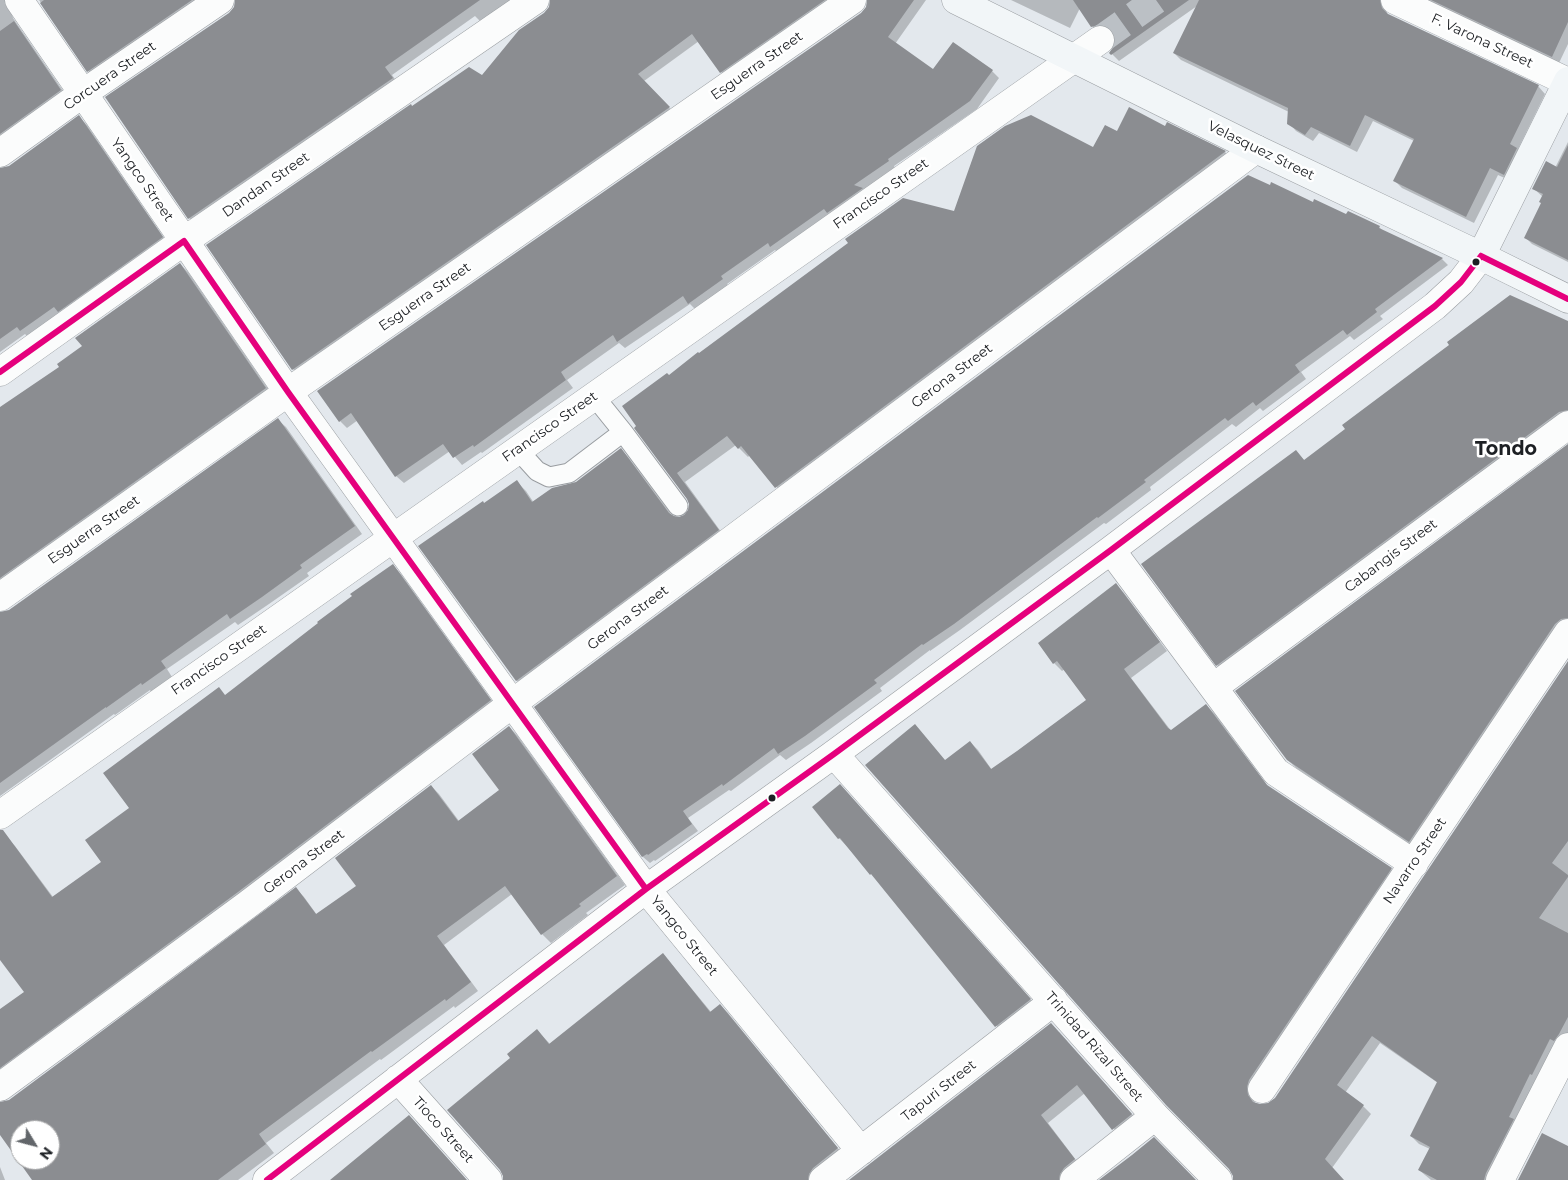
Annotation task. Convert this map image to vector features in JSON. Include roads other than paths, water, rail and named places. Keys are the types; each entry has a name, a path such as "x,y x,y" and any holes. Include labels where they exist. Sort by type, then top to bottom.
{"street":[{"name":"Yangco Street","path":"19,0 288,392 646,889 861,1151"},
{"name":"Corcuera Street","path":"0,153 82,94 220,0"},
{"name":"Dandan Street","path":"0,372 184,241 535,0"},
{"name":"Esguerra Street","path":"0,597 288,392 852,0"},
{"name":"Velasquez Street","path":"956,0 1256,149 1568,299"},
{"name":"F. Varona Street","path":"1395,0 1568,82"},
{"name":"Francisco Street","path":"0,815 1100,40"},
{"path":"267,1180 646,889 834,754 1111,550 1435,306 1461,282 1481,256 1568,82"},
{"name":"Gerona Street","path":"0,1087 255,899 513,703 1256,149"},
{"name":"Cabangis Street","path":"1214,687 1568,425"},
{"path":"1111,550 1276,772 1414,864"},
{"name":"Navarro Street","path":"1262,1089 1568,633"},
{"name":"Trinidad Rizal Street","path":"834,754 1155,1116 1218,1180"},
{"name":"Tapuri Street","path":"823,1180 1054,1001"},
{"path":"1500,1180 1568,1047"},
{"name":"Tioco Street","path":"398,1079 488,1180"},
{"path":"1074,1180 1155,1116"}],"lane":[{"path":"594,396 678,506"},
{"path":"518,450 537,471 549,477 569,473 623,432"}],"tunnel":[{"path":"1100,40 1156,0"}],"district":[{"name":"Tondo","path":"1506,449"}]}
